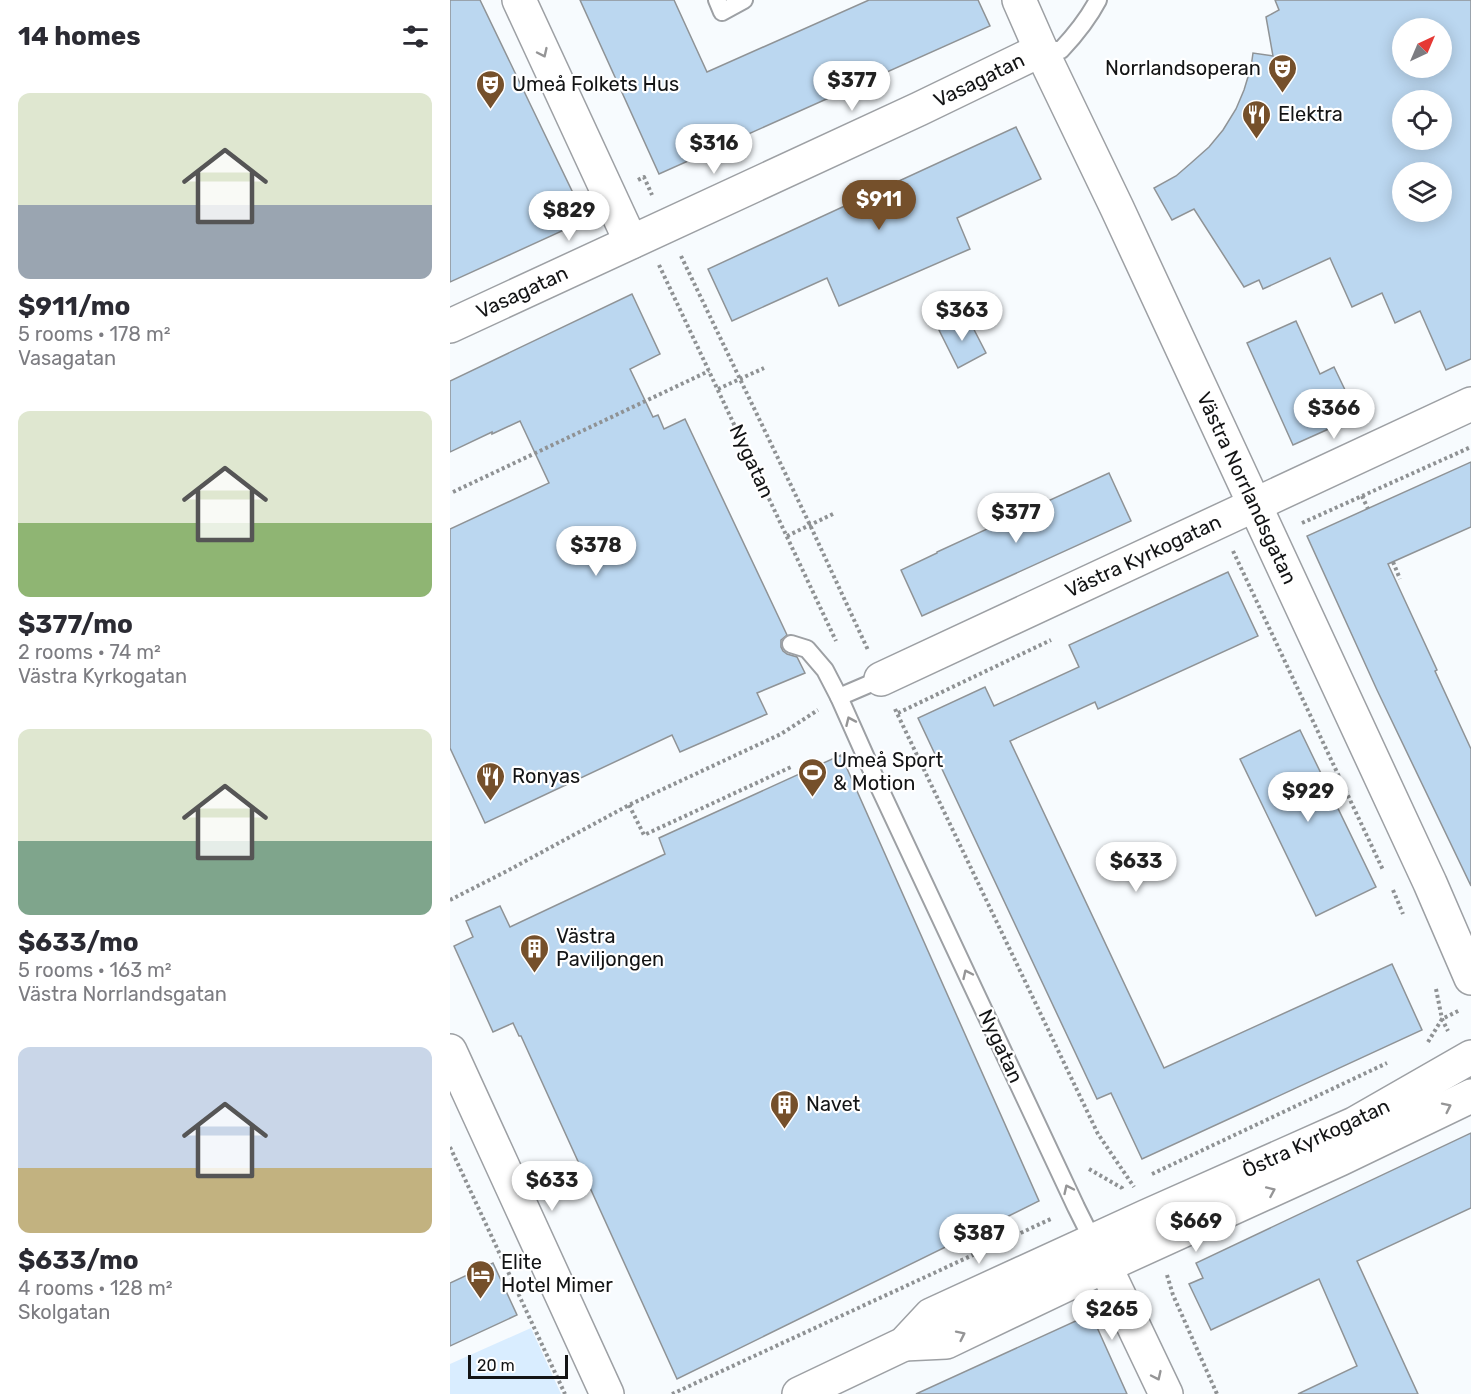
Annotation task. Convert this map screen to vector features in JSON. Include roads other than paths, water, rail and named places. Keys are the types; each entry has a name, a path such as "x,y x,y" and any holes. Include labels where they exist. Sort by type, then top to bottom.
{"street":[{"path":"519,0 647,234"},
{"name":"Västra Norrlandsgatan","path":"1019,0 1430,884 1471,978"},
{"name":"Vasagatan","path":"450,326 919,109 1041,50"},
{"name":"Västra Kyrkogatan","path":"881,678 1471,404"},
{"name":"Östra Kyrkogatan","path":"800,1394 904,1344 946,1342 1099,1254 1153,1229 1354,1124 1471,1057"},
{"path":"454,1067 608,1394"},
{"name":"Östra Kyrkogatan","path":"1153,1229 1340,1159 1471,1096"},
{"name":"Nygatan","path":"1099,1254 1166,1394"}],"lane":[{"path":"717,0 722,12 744,0"},
{"name":"Vasagatan","path":"1041,50 1061,50 1087,20 1098,0"},
{"name":"Nygatan","path":"791,644 807,649 825,670 839,697 1099,1254"},
{"path":"839,697 881,678"}],"place":[{"name":"Norrlandsoperan","path":"1282,94"},
{"name":"Umeå Folkets Hus","path":"491,110"},
{"name":"Elektra","path":"1257,140"},
{"name":"Umeå Sport & Motion","path":"812,798"},
{"name":"Ronyas","path":"491,802"},
{"name":"Västra Paviljongen","path":"535,974"},
{"name":"Navet","path":"785,1130"},
{"name":"Elite Hotel Mimer","path":"480,1300"}]}
